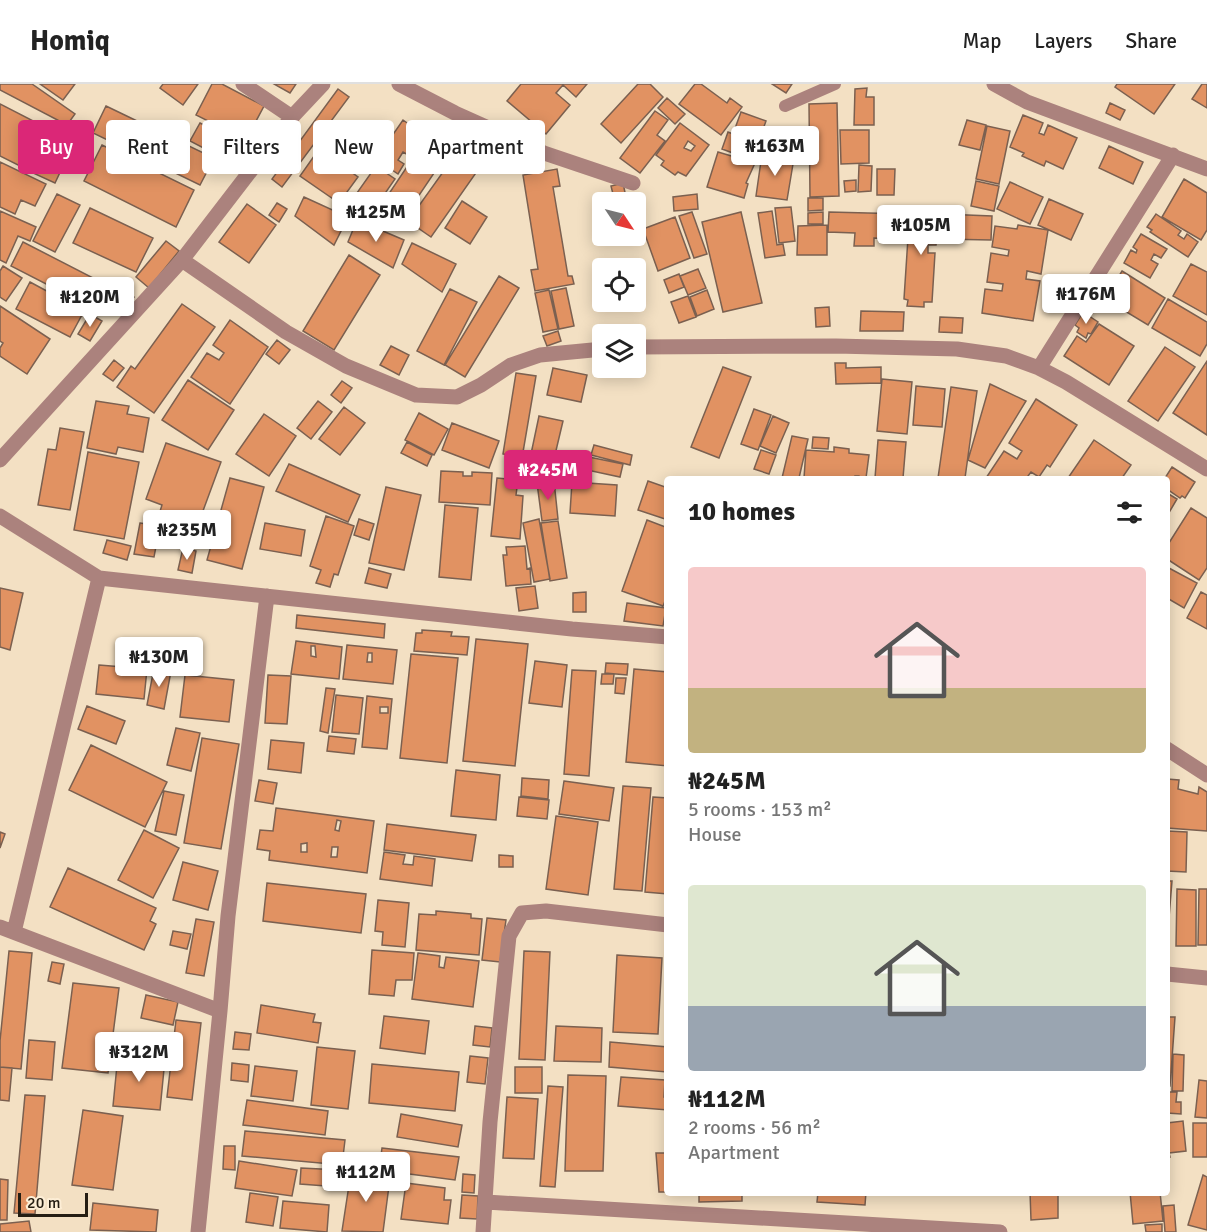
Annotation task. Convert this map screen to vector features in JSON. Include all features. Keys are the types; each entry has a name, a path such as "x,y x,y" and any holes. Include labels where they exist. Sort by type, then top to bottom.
{"street":[{"path":"243,84 292,117"},
{"path":"0,460 182,260 292,117 323,84"},
{"path":"399,84 544,153 633,183"},
{"path":"994,84 1027,102 1207,169"},
{"path":"1038,368 1173,155"},
{"path":"182,260 286,332 346,366 416,395 457,397 512,365 540,355 592,351"},
{"path":"646,347 837,346 957,349 1006,356 1066,382 1207,469"},
{"path":"0,516 99,578 572,629 664,637"},
{"path":"99,578 7,929 220,1011"},
{"path":"198,1232 228,916 267,596"},
{"path":"1170,751 1207,775"},
{"path":"483,1232 490,1122 509,936 522,914 546,911 664,925"},
{"path":"1170,974 1207,978"},
{"path":"486,1202 1000,1232"}],"lane":[{"path":"785,106 835,84"}],"building":[{"path":"0,84 32,84 75,114 71,120 57,120 0,90"},
{"path":"40,84 75,84 63,100"},
{"path":"163,84 198,84 183,105 160,88"},
{"path":"212,84 222,84 264,106 257,120 206,120 196,115"},
{"path":"274,84 296,84 290,93"},
{"path":"521,84 587,84 576,97 563,85 556,93 570,105 546,134 545,120 529,120 507,101"},
{"path":"638,84 650,84 663,97 621,143 601,124"},
{"path":"695,84 701,84 727,103 730,98 742,107 721,135 679,104"},
{"path":"772,84 792,84 786,93"},
{"path":"1117,84 1175,84 1154,114 1115,87"},
{"path":"1202,84 1207,84 1207,108 1192,99"},
{"path":"867,88 866,97 874,97 874,125 854,125 855,89"},
{"path":"338,89 349,97 332,120 315,120"},
{"path":"667,98 685,114 675,124 658,108"},
{"path":"837,103 839,196 810,197 809,104"},
{"path":"1110,103 1125,110 1120,120 1106,113"},
{"path":"0,104 31,120 18,120 18,165 0,156"},
{"path":"106,106 135,120 106,120 106,139 94,133"},
{"path":"655,111 668,120 657,135 665,141 640,173 620,158"},
{"path":"741,112 766,121 752,160 722,149 728,132 733,134","holes":["749,134 755,136 753,143 747,140"]},
{"path":"1023,115 1043,123 1039,133 1044,135 1048,125 1077,138 1063,169 1046,161 1044,166 1022,156 1024,153 1010,147"},
{"path":"403,120 406,122 406,154 403,152 398,160 404,164 398,174 394,171 394,133"},
{"path":"967,120 986,125 980,150 959,145"},
{"path":"200,123 202,124 202,147 190,141"},
{"path":"313,123 313,145 301,161 301,139"},
{"path":"680,123 709,145 686,176 678,172 675,175 661,165 664,161 656,155","holes":["688,141 695,146 691,151 684,148"]},
{"path":"987,126 1010,131 999,184 976,179"},
{"path":"840,130 869,130 869,163 841,164"},
{"path":"102,145 106,147 106,174 161,174 194,190 176,227 84,181 88,174 94,174 94,161"},
{"path":"190,146 202,152 202,174 206,174 200,185 177,174 190,174"},
{"path":"1109,146 1143,162 1133,184 1099,168"},
{"path":"718,152 755,163 746,183 748,184 744,198 707,187"},
{"path":"762,154 794,158 787,200 756,196"},
{"path":"313,158 313,174 354,174 358,177 339,203 300,176"},
{"path":"0,162 18,171 18,174 25,174 46,184 35,206 21,200 15,214 0,207"},
{"path":"859,165 872,166 871,191 858,192"},
{"path":"406,168 406,174 433,174 397,228 376,213"},
{"path":"557,169 560,186 553,187 568,276 572,276 574,284 535,291 531,270 538,269 523,175 545,174 545,171"},
{"path":"877,169 895,169 894,195 877,195"},
{"path":"35,174 59,174 55,183"},
{"path":"276,174 292,174 282,187 272,179"},
{"path":"370,174 388,174 395,179 366,221 347,207"},
{"path":"442,174 475,174 431,237 408,221"},
{"path":"1184,179 1207,193 1207,230 1201,240 1162,217"},
{"path":"856,180 856,191 845,192 844,181"},
{"path":"976,181 999,186 994,211 971,206"},
{"path":"1010,182 1043,197 1030,224 997,209"},
{"path":"623,183 625,192 612,192 611,186"},
{"path":"57,194 80,205 55,252 33,241"},
{"path":"697,194 698,209 674,211 673,197"},
{"path":"304,197 348,217 334,245 295,216"},
{"path":"808,198 823,198 823,210 808,211"},
{"path":"1049,199 1083,214 1071,240 1038,225"},
{"path":"462,201 487,217 470,244 445,228"},
{"path":"277,203 287,209 279,222 269,215"},
{"path":"247,204 276,225 249,263 219,242"},
{"path":"791,207 795,241 779,243 775,208"},
{"path":"910,207 939,209 936,245 928,245 928,253 935,253 932,302 924,302 924,307 907,306 908,300 904,299"},
{"path":"90,208 153,238 136,272 73,243"},
{"path":"0,211 36,227 30,241 18,236 6,263 0,260"},
{"path":"772,211 777,245 783,244 785,255 765,258 758,213"},
{"path":"692,212 707,254 694,258 679,216"},
{"path":"741,212 762,303 723,312 702,222"},
{"path":"823,212 823,224 808,224 808,213"},
{"path":"829,212 906,214 906,239 874,238 874,246 854,246 855,233 828,232"},
{"path":"942,214 992,216 991,240 941,239"},
{"path":"1156,214 1181,231 1178,235 1184,239 1187,234 1198,242 1188,257 1150,232 1152,230 1147,227"},
{"path":"675,217 690,258 658,271 646,237 646,228"},
{"path":"357,220 404,240 393,268 348,242"},
{"path":"827,225 827,255 797,255 798,226"},
{"path":"1018,225 1048,230 1041,274 1027,271 1026,279 1040,281 1033,321 982,313 985,289 1002,291 1003,284 987,282 991,253 1008,256 1009,250 992,247 995,226 1017,229"},
{"path":"1141,234 1167,249 1161,258 1154,254 1151,260 1158,264 1150,278 1124,263 1131,250 1136,253 1137,250 1133,247"},
{"path":"166,241 179,251 149,288 136,277"},
{"path":"23,242 99,281 87,305 11,266"},
{"path":"412,243 456,264 442,292 402,264"},
{"path":"349,255 380,275 334,350 303,331"},
{"path":"1191,264 1207,272 1207,315 1173,296"},
{"path":"3,266 22,278 6,301 0,297 0,271"},
{"path":"698,269 706,288 688,295 680,276"},
{"path":"1122,271 1165,298 1148,325 1105,299"},
{"path":"679,274 684,287 669,293 664,280"},
{"path":"499,276 519,288 465,377 445,365"},
{"path":"113,279 134,297 121,313 99,295"},
{"path":"30,282 84,311 70,337 16,309"},
{"path":"566,288 574,326 559,329 551,291"},
{"path":"450,289 477,302 444,365 417,351"},
{"path":"549,290 558,329 543,332 535,293"},
{"path":"707,290 714,309 697,316 690,297"},
{"path":"688,296 696,317 679,323 671,302"},
{"path":"1168,299 1207,322 1207,344 1200,356 1152,328"},
{"path":"182,304 215,327 154,413 117,387 131,366 135,369"},
{"path":"0,306 50,339 27,374 0,356 3,343 0,341"},
{"path":"829,307 830,326 816,327 815,308"},
{"path":"861,311 904,312 903,331 860,331"},
{"path":"1083,312 1098,322 1086,338 1077,332 1079,328 1075,325"},
{"path":"90,314 102,321 90,341 78,334"},
{"path":"940,317 963,318 962,333 939,332"},
{"path":"230,320 268,347 230,404 191,377 207,353 219,360 224,353 213,345"},
{"path":"1099,324 1134,346 1109,385 1064,356 1077,336 1086,342"},
{"path":"558,331 561,341 547,346 543,336"},
{"path":"277,340 290,350 279,364 266,354"},
{"path":"391,346 409,355 399,375 380,365"},
{"path":"1165,347 1195,367 1158,421 1128,401"},
{"path":"114,360 124,368 113,381 103,374"},
{"path":"1207,361 1207,435 1173,413"},
{"path":"835,363 846,363 846,368 881,367 881,383 836,384"},
{"path":"723,367 751,377 719,458 691,447"},
{"path":"553,368 587,375 581,402 547,395"},
{"path":"516,373 536,376 522,458 503,454"},
{"path":"882,379 912,382 907,434 877,431"},
{"path":"188,380 234,410 208,450 162,420"},
{"path":"342,381 352,388 341,403 331,395"},
{"path":"990,384 1026,401 985,468 968,460"},
{"path":"916,386 945,389 942,427 913,425"},
{"path":"951,387 977,391 965,476 938,476"},
{"path":"1036,399 1077,425 1050,467 1047,465 1040,476 1031,472 1028,476 987,476 1004,451 1017,459 1022,451 1009,443"},
{"path":"96,401 129,406 127,414 149,418 143,452 118,447 116,454 87,448"},
{"path":"318,401 332,412 311,439 297,428"},
{"path":"344,407 365,423 340,455 319,439"},
{"path":"754,409 771,415 758,450 741,444"},
{"path":"419,413 448,429 434,455 405,440"},
{"path":"264,414 296,436 269,476 236,454"},
{"path":"539,416 563,421 554,459 531,454"},
{"path":"773,416 789,423 776,453 760,446"},
{"path":"452,423 499,441 489,468 442,450"},
{"path":"60,428 84,432 70,510 38,505 48,449 56,450"},
{"path":"792,436 808,439 799,476 782,476"},
{"path":"813,437 829,438 828,449 812,448"},
{"path":"878,440 906,442 903,476 875,476"},
{"path":"1094,440 1131,465 1123,476 1069,476"},
{"path":"407,442 432,455 427,466 401,453"},
{"path":"166,443 221,462 200,519 186,513 181,529 157,521 162,505 146,499"},
{"path":"594,445 632,455 630,465 591,455"},
{"path":"834,447 849,449 849,453 869,455 866,476 804,476 806,450 834,452"},
{"path":"761,450 776,455 769,474 754,469"},
{"path":"88,452 139,462 124,539 74,530"},
{"path":"589,457 623,464 620,477 587,470"},
{"path":"289,464 360,495 348,522 276,491"},
{"path":"1172,467 1195,482 1185,498 1182,496 1180,498 1170,491 1170,476 1166,476"},
{"path":"441,471 463,472 463,476 472,476 472,472 492,473 490,505 439,502"},
{"path":"230,478 264,487 242,569 207,560"},
{"path":"497,478 518,480 516,495 523,496 520,539 491,536"},
{"path":"554,481 558,519 542,521 537,483"},
{"path":"648,481 664,487 664,519 638,510"},
{"path":"572,482 617,485 615,516 570,513"},
{"path":"386,487 421,495 404,570 369,563"},
{"path":"1170,495 1177,499 1170,511"},
{"path":"445,505 478,508 471,580 439,577"},
{"path":"1191,508 1207,518 1207,568 1199,580 1170,561 1170,541"},
{"path":"326,516 354,526 338,575 334,574 330,587 316,583 321,570 310,566"},
{"path":"359,519 374,524 369,540 354,535"},
{"path":"539,519 550,579 534,582 523,523"},
{"path":"647,520 664,526 663,606 622,591"},
{"path":"558,521 567,578 550,581 541,523"},
{"path":"140,523 160,526 154,557 134,554"},
{"path":"265,523 305,530 301,556 260,549"},
{"path":"107,540 131,546 127,560 103,553"},
{"path":"525,546 531,584 506,586 503,555 507,555 506,547"},
{"path":"183,548 196,551 192,573 178,570"},
{"path":"369,568 391,574 387,588 365,583"},
{"path":"1170,569 1197,583 1184,608 1170,600"},
{"path":"535,586 538,608 519,611 516,588"},
{"path":"0,588 23,593 10,650 0,647"},
{"path":"586,592 586,612 573,612 573,593"},
{"path":"1201,592 1207,595 1207,629 1187,618"},
{"path":"627,603 664,608 663,626 624,621"},
{"path":"297,615 385,624 384,638 296,628"},
{"path":"422,630 452,632 451,636 469,637 467,655 414,651 416,633 422,633"},
{"path":"476,639 528,644 515,766 463,761"},
{"path":"296,641 342,647 339,679 291,674","holes":["311,646 315,646 316,657 311,656"]},
{"path":"347,645 397,650 393,684 343,679","holes":["368,653 372,653 372,662 367,662"]},
{"path":"411,654 458,658 447,763 400,758"},
{"path":"535,661 567,665 562,707 529,703"},
{"path":"606,663 628,664 627,675 605,673"},
{"path":"99,665 147,669 144,699 96,694"},
{"path":"154,668 171,671 164,709 147,705"},
{"path":"634,669 664,672 664,766 626,762"},
{"path":"572,670 596,671 589,776 564,774"},
{"path":"602,674 614,674 613,684 601,684"},
{"path":"185,675 234,680 229,722 180,717"},
{"path":"268,675 291,676 287,724 265,723"},
{"path":"616,678 626,678 624,694 615,693"},
{"path":"326,688 335,689 328,733 320,731"},
{"path":"336,695 363,698 359,734 332,732"},
{"path":"367,696 392,699 387,749 362,747","holes":["380,707 388,707 388,713 380,713"]},
{"path":"87,706 125,721 116,744 78,729"},
{"path":"176,728 200,733 191,771 167,765"},
{"path":"329,736 356,739 354,754 327,751"},
{"path":"202,738 239,744 221,849 184,843"},
{"path":"271,740 304,743 301,773 268,769"},
{"path":"91,745 167,782 145,827 69,790"},
{"path":"456,770 500,775 496,820 451,816"},
{"path":"522,778 549,780 548,799 521,796"},
{"path":"1170,779 1179,780 1178,789 1198,794 1199,787 1207,792 1207,831 1170,828"},
{"path":"259,780 277,783 273,804 255,801"},
{"path":"564,781 614,788 609,821 559,814"},
{"path":"623,786 651,788 642,891 614,889"},
{"path":"164,791 184,795 176,835 155,831"},
{"path":"519,797 549,800 547,819 517,816"},
{"path":"653,797 664,798 664,894 645,892"},
{"path":"276,808 374,821 367,873 269,860 270,851 257,849 260,830 273,831","holes":["337,820 341,821 339,831 335,830","307,843 307,852 301,852 301,844","332,847 338,847 337,857 331,857"]},
{"path":"556,816 598,822 588,895 546,889"},
{"path":"387,824 476,835 472,861 384,850"},
{"path":"144,830 179,848 153,898 118,880"},
{"path":"1170,831 1187,832 1186,872 1170,871"},
{"path":"0,832 5,834 0,848"},
{"path":"384,852 405,855 403,864 413,865 414,856 435,859 432,886 380,879"},
{"path":"499,855 513,856 513,867 499,867"},
{"path":"183,862 218,871 208,910 173,900"},
{"path":"68,868 156,908 150,921 156,924 144,950 50,907"},
{"path":"1170,881 1172,881 1170,905"},
{"path":"267,883 366,894 361,933 263,921"},
{"path":"1177,889 1196,890 1196,946 1176,946"},
{"path":"1199,889 1207,889 1207,945 1198,945"},
{"path":"378,900 409,903 405,947 382,945 383,932 375,931"},
{"path":"436,911 471,914 471,918 482,919 479,955 416,950 419,914 436,915"},
{"path":"487,918 506,920 500,962 482,960"},
{"path":"196,919 214,922 204,976 186,973"},
{"path":"173,931 191,934 187,949 170,945"},
{"path":"372,950 414,953 412,980 396,980 394,996 369,994"},
{"path":"9,951 32,953 21,1069 0,1067 0,1041"},
{"path":"524,951 550,952 545,1060 519,1059"},
{"path":"418,953 440,956 439,967 444,968 446,957 479,961 473,1007 412,999"},
{"path":"617,955 662,958 658,1034 613,1032"},
{"path":"52,962 64,964 60,984 48,981"},
{"path":"73,983 119,988 108,1073 62,1068"},
{"path":"146,995 178,1002 173,1025 141,1018"},
{"path":"261,1005 315,1014 313,1022 321,1023 318,1043 257,1033"},
{"path":"384,1016 429,1021 425,1054 380,1048"},
{"path":"1170,1017 1175,1017 1170,1086"},
{"path":"176,1020 201,1023 192,1100 167,1097"},
{"path":"475,1026 492,1028 490,1047 473,1045"},
{"path":"556,1026 602,1028 601,1062 554,1061"},
{"path":"235,1032 251,1034 249,1050 233,1049"},
{"path":"29,1040 55,1042 52,1080 26,1078"},
{"path":"610,1042 664,1047 664,1072 609,1067"},
{"path":"317,1047 355,1051 348,1109 311,1105"},
{"path":"1173,1054 1184,1055 1183,1091 1172,1091"},
{"path":"118,1055 165,1059 160,1110 113,1106"},
{"path":"470,1056 488,1058 485,1084 467,1082"},
{"path":"232,1063 249,1065 248,1082 231,1080"},
{"path":"372,1064 459,1072 455,1111 369,1103"},
{"path":"255,1066 297,1071 293,1101 251,1096"},
{"path":"0,1067 12,1068 9,1101 0,1100"},
{"path":"515,1067 542,1067 542,1093 515,1093"},
{"path":"568,1075 606,1076 603,1171 565,1171"},
{"path":"621,1077 664,1080 664,1110 618,1106"},
{"path":"1199,1080 1207,1081 1207,1118 1195,1117"},
{"path":"548,1086 563,1087 555,1187 540,1186"},
{"path":"1170,1092 1177,1092 1176,1102 1181,1102 1181,1114 1170,1113"},
{"path":"25,1095 45,1096 35,1214 14,1213"},
{"path":"507,1097 538,1099 534,1159 503,1158"},
{"path":"247,1100 328,1111 325,1135 243,1125"},
{"path":"83,1110 123,1116 113,1190 72,1185"},
{"path":"401,1114 462,1125 458,1147 397,1137"},
{"path":"1183,1121 1186,1151 1170,1153 1170,1123"},
{"path":"1193,1123 1207,1123 1207,1157 1193,1157"},
{"path":"245,1131 345,1140 342,1165 242,1156"},
{"path":"224,1146 235,1146 235,1170 223,1169"},
{"path":"382,1148 459,1157 455,1180 379,1170"},
{"path":"656,1153 664,1153 664,1192 659,1192"},
{"path":"239,1161 297,1170 292,1196 235,1188"},
{"path":"301,1168 340,1170 339,1187 300,1184"},
{"path":"351,1172 390,1178 383,1232 342,1231"},
{"path":"463,1174 475,1175 474,1193 462,1192"},
{"path":"1203,1175 1207,1177 1207,1230 1188,1225"},
{"path":"0,1179 8,1180 7,1220 0,1220"},
{"path":"406,1183 445,1188 444,1200 451,1200 448,1224 401,1219"},
{"path":"250,1193 278,1197 273,1226 246,1222"},
{"path":"462,1195 478,1196 477,1219 460,1218"},
{"path":"699,1196 742,1196 742,1201 699,1202"},
{"path":"818,1196 866,1196 865,1205 817,1202"},
{"path":"1030,1196 1058,1196 1058,1218 1031,1220"},
{"path":"1130,1196 1160,1196 1163,1221 1133,1224"},
{"path":"283,1201 329,1205 327,1232 280,1228"},
{"path":"93,1203 158,1210 156,1232 90,1230"},
{"path":"1174,1205 1176,1232 1165,1232 1163,1206"},
{"path":"29,1221 31,1232 0,1232 0,1224"},
{"path":"1162,1224 1162,1232 1146,1232 1145,1225"}]}
